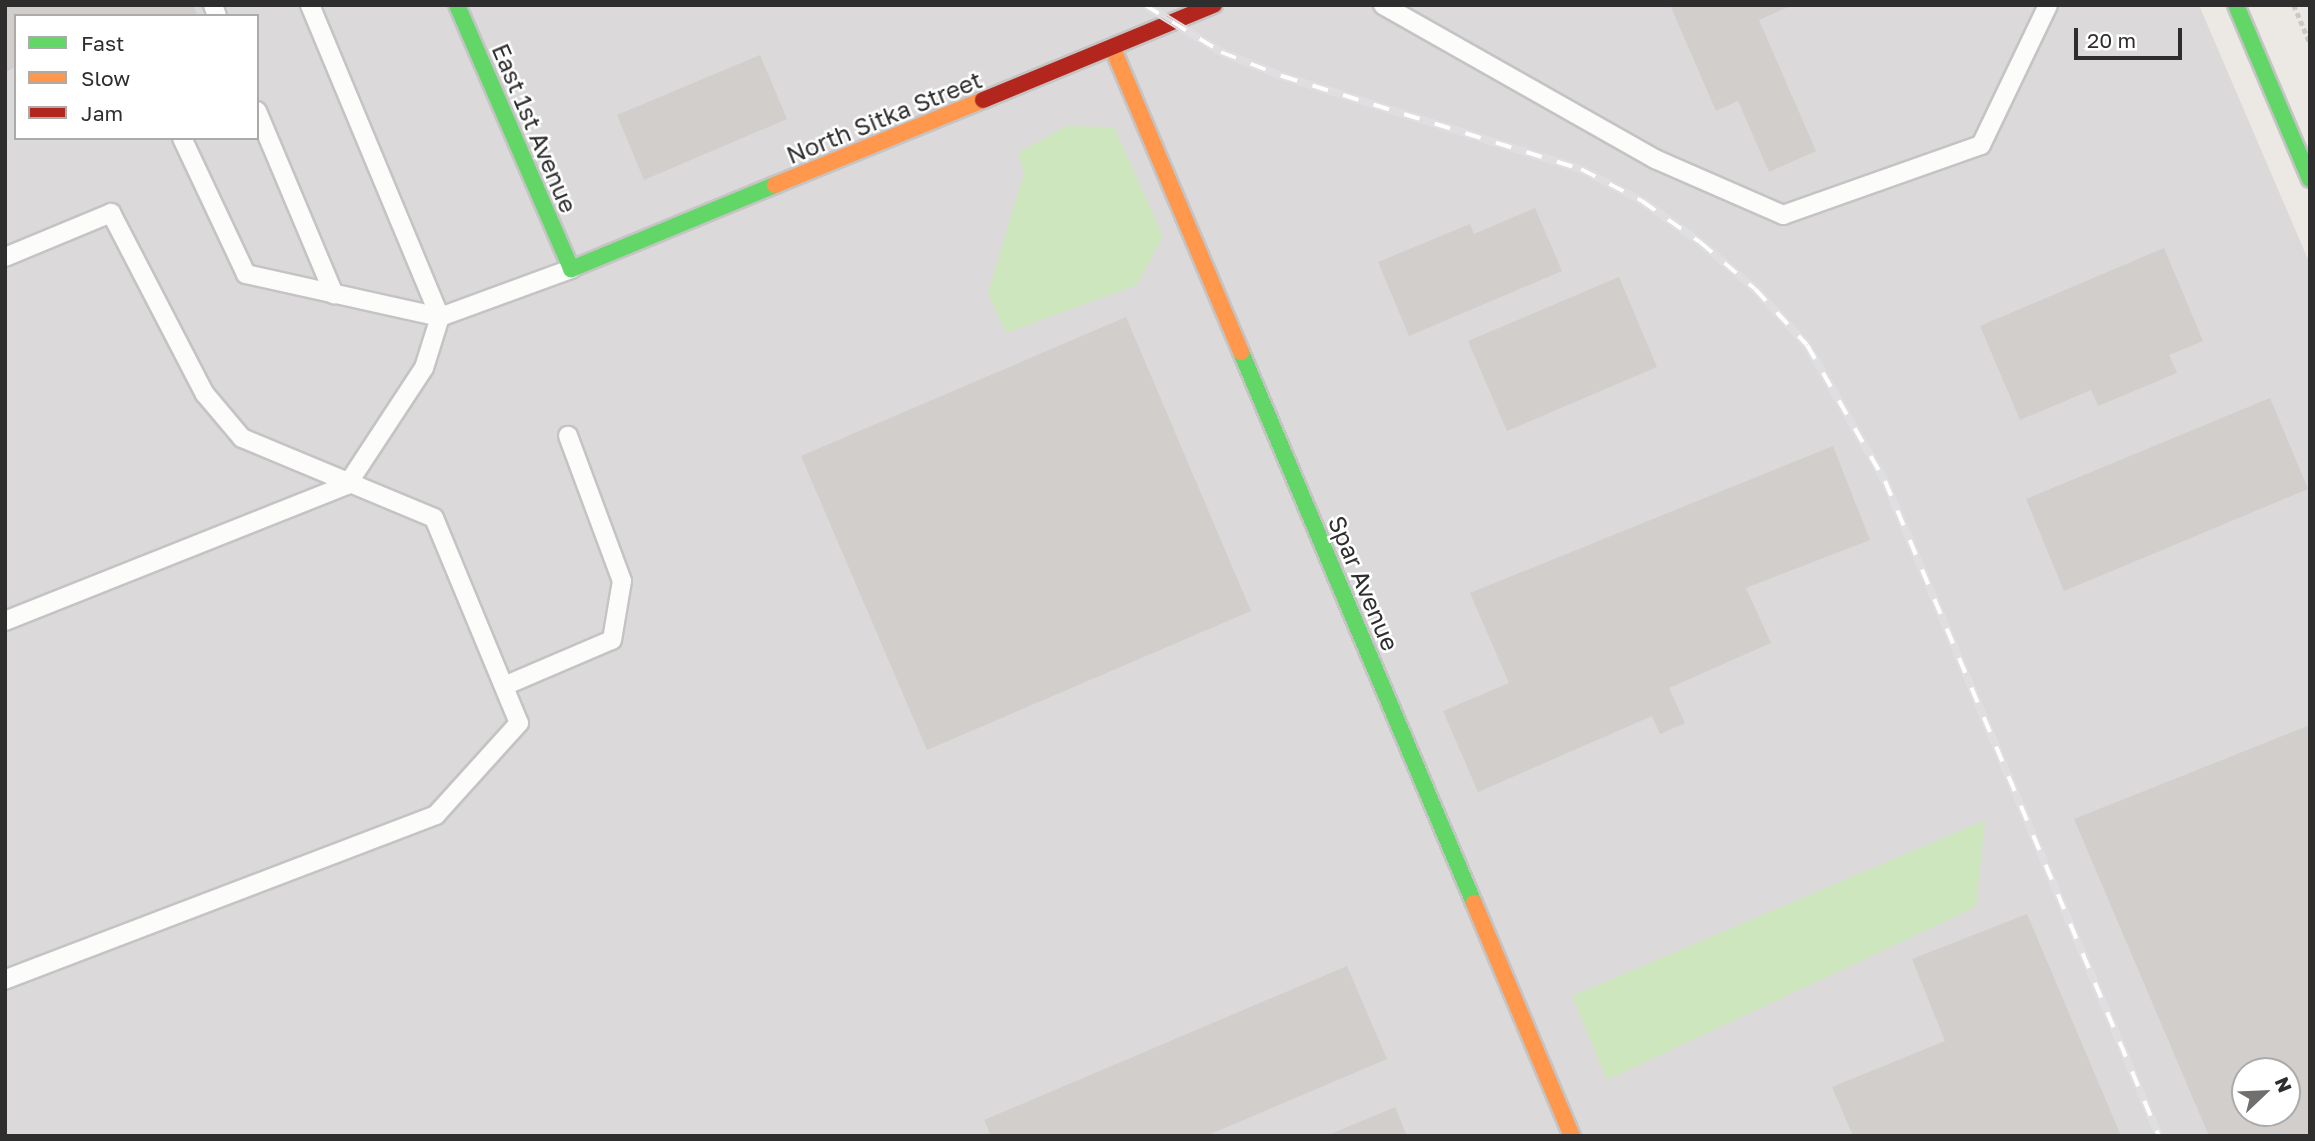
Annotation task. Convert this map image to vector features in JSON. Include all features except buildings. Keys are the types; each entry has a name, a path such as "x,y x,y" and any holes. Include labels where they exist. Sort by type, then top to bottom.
{"street":[{"name":"East 1st Avenue","path":"457,5 571,270"},
{"name":"North Sitka Street","path":"571,270 1113,49 1214,5"},
{"path":"2236,5 2310,179"},
{"name":"Spar Avenue","path":"1113,49 1572,1136"}],"lane":[{"path":"5,621 347,485 424,368 440,317 310,5"},
{"path":"1383,5 1655,159 1783,215 1981,145 2048,5"},
{"path":"259,116 334,294"},
{"path":"183,140 246,274 440,317 571,270"},
{"path":"5,257 111,213 205,394 242,438 347,485 434,518 519,723 436,815 5,980"},
{"path":"504,686 612,640 622,581 568,436"}],"path":[{"path":"2294,5 2310,43"}],"shaded area":[{"path":"5,5 2199,5 2310,264 2310,1136 5,1136"}],"green space":[{"path":"1066,126 1114,127 1163,236 1137,285 1006,333 988,293 1024,173 1018,153"},
{"path":"1985,820 1976,907 1607,1080 1572,996"}],"railway":[{"path":"1145,5 1221,52 1282,76 1581,169 1642,201 1700,242 1755,289 1807,345 1885,481 2159,1136"}],"traffic: fast":[{"path":"457,5 571,269 775,185"},
{"path":"2236,5 2310,179"},
{"path":"1241,352 1474,903"}],"traffic: slow":[{"path":"1113,49 1241,352"},
{"path":"775,185 983,100"},
{"path":"1474,903 1572,1136"}],"traffic: jam":[{"path":"983,100 1214,5"}]}
